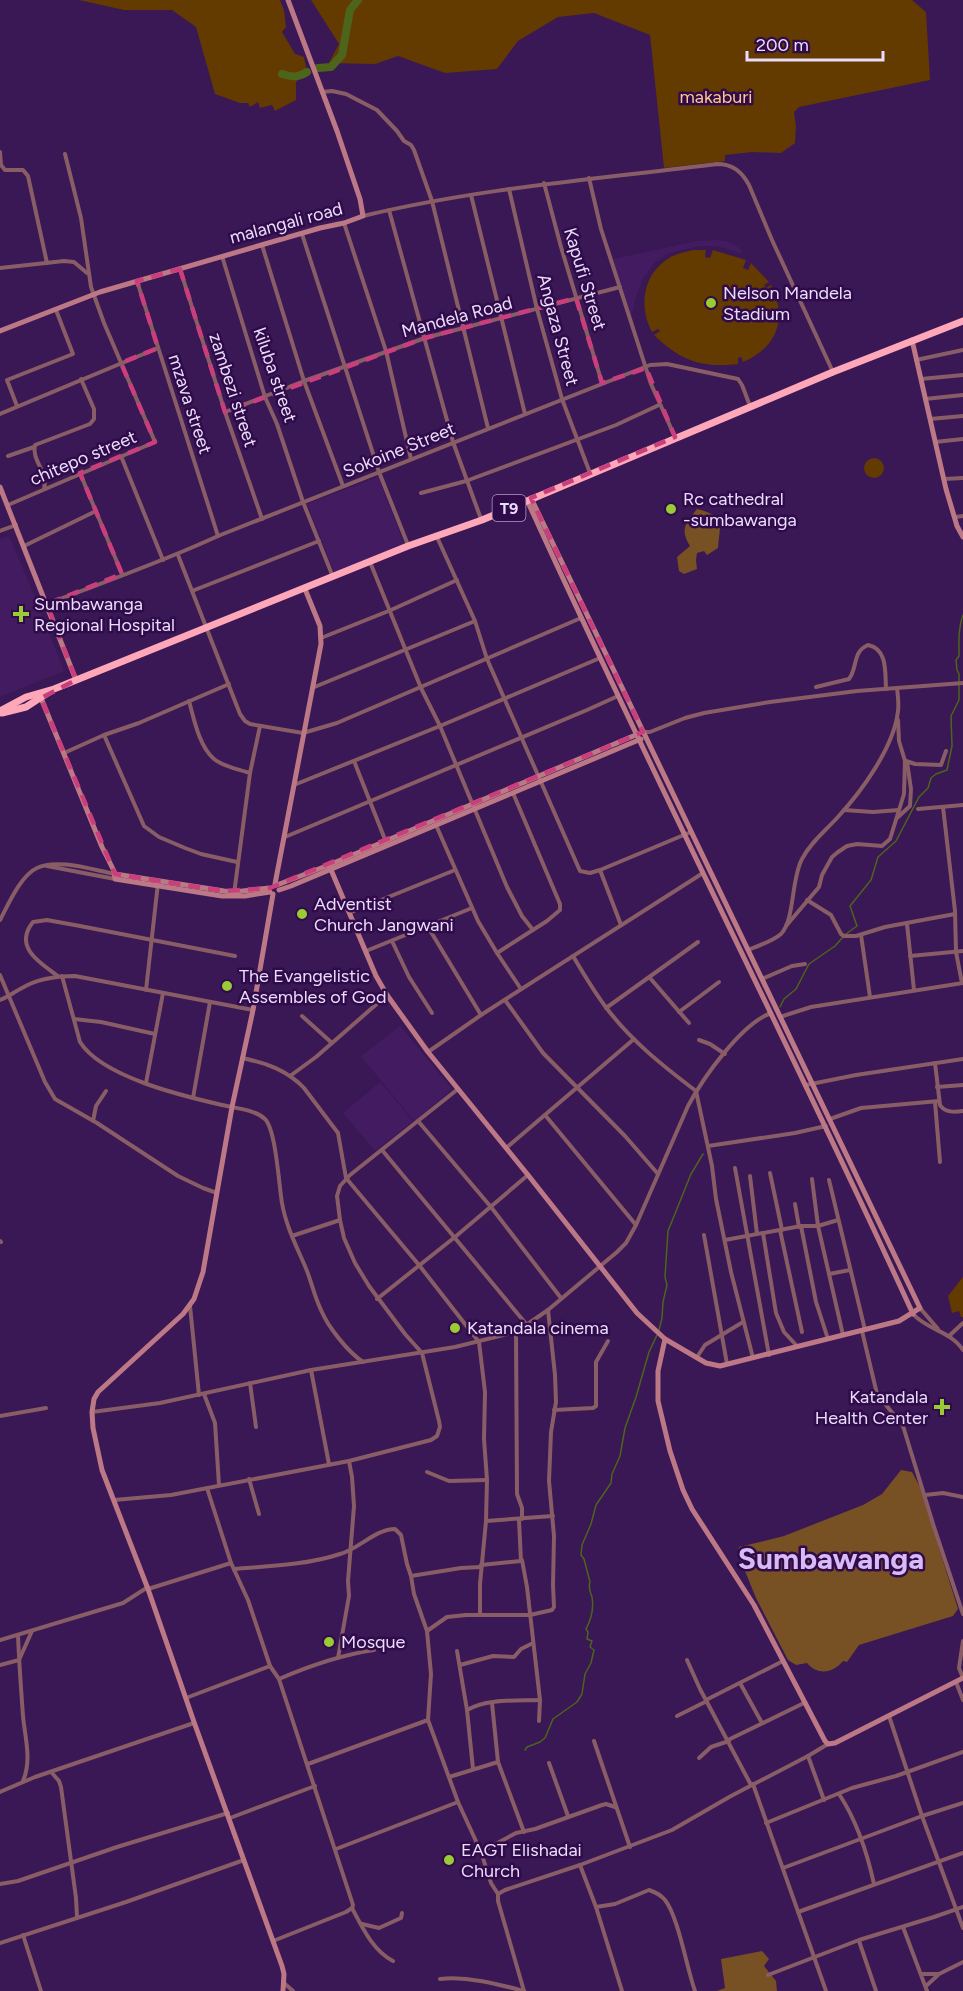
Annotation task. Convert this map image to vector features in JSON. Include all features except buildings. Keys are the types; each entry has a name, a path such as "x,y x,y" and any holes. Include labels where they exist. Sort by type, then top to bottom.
{"highway":[{"name":"T9","path":"0,712 20,699 54,689 408,546 482,520 675,437 963,321"},
{"name":"T9","path":"0,712 24,708 54,689"},
{"path":"28,696 32,704"},
{"path":"20,699 24,708"}],"street":[{"name":"malangali road","path":"0,331 93,295 137,281 363,216 354,181 288,0"},
{"path":"322,92 332,91 346,94 379,111 404,141 412,146 432,201 488,429"},
{"path":"0,152 1,165 5,170 23,170 28,176 46,263"},
{"name":"chitepo street","path":"8,505 156,443 93,295 87,273 81,218 65,154"},
{"path":"363,216 432,201 544,183 717,164 727,165 736,169 749,185 833,372"},
{"path":"589,178 601,229 646,368 659,405 675,437"},
{"name":"Kapufi Street","path":"544,183 602,383"},
{"name":"Angaza Street","path":"509,189 537,309 562,399 591,474"},
{"path":"471,195 525,414"},
{"path":"389,210 453,442 482,520"},
{"path":"344,223 386,351 411,459"},
{"path":"302,234 379,472 408,546"},
{"path":"262,245 304,381 343,486"},
{"name":"kiluba street","path":"222,256 265,397 333,577"},
{"path":"0,268 74,262 87,273"},
{"name":"zambezi street","path":"180,269 225,412 262,519"},
{"name":"mzava street","path":"137,281 218,536"},
{"name":"Mandela Road","path":"304,381 425,338 620,287"},
{"path":"17,406 7,380 73,354 56,310"},
{"path":"912,340 944,479 954,517 963,537"},
{"path":"0,414 158,348"},
{"path":"916,360 963,350"},
{"name":"Sokoine Street","path":"47,604 122,574 178,555 218,536 453,442 656,364 667,364 738,379 750,406"},
{"path":"921,379 963,375"},
{"path":"8,456 90,424 94,419 94,409 81,380"},
{"path":"225,412 304,381"},
{"path":"925,399 963,395"},
{"path":"421,493 466,481 616,425 659,405"},
{"path":"930,419 963,416"},
{"path":"935,442 963,440"},
{"path":"34,447 46,480 44,489"},
{"path":"121,456 163,560"},
{"path":"80,474 122,574"},
{"path":"944,479 963,478"},
{"path":"0,487 76,680"},
{"path":"529,499 618,696 643,735"},
{"path":"529,499 643,735 704,872 772,1012 829,1120 920,1308 940,1331"},
{"path":"24,546 96,511"},
{"path":"954,517 963,516"},
{"path":"0,531 16,525"},
{"path":"437,537 475,621 487,659 506,697 577,868 586,873 600,870 688,833"},
{"path":"192,591 319,541"},
{"path":"178,555 240,714 245,721 260,726 303,733 337,723 581,618"},
{"path":"370,562 421,688 440,726 517,908 532,930"},
{"path":"321,638 457,580"},
{"path":"283,1991 282,1966 148,1588 98,1457 92,1412 94,1399 105,1385 183,1314 197,1293 203,1272 321,638 320,626 305,589"},
{"path":"312,688 475,621"},
{"path":"816,687 849,679 857,654 868,645 877,647 882,653 886,689"},
{"path":"294,785 600,658"},
{"path":"0,920 26,877 36,868 52,863 115,876 234,894 274,889 685,718 818,695 962,683"},
{"path":"63,753 229,684"},
{"path":"896,819 910,806 911,789 906,761 899,741 897,688"},
{"path":"285,837 618,696"},
{"path":"41,698 115,876"},
{"path":"189,701 202,740 212,756 225,765 250,773"},
{"path":"748,950 780,934 784,927 800,862 817,837 844,810 878,765 898,713"},
{"path":"234,894 250,773 260,726"},
{"path":"104,735 144,826 159,837 201,854 237,862"},
{"path":"906,761 924,765 941,765 946,751"},
{"path":"354,761 386,844"},
{"path":"784,927 800,912 819,887 822,875 832,857 838,852 847,846 857,844 882,846 890,839 904,794 906,761"},
{"path":"386,844 436,825 473,807 513,793 540,779"},
{"path":"497,953 556,915 560,910 560,904 513,793"},
{"path":"918,809 963,805"},
{"path":"780,1017 811,1006 962,983 956,952 955,914 943,807"},
{"path":"844,810 873,812 899,810"},
{"path":"436,825 472,908 497,953 521,989"},
{"path":"688,833 780,1017 826,1126 913,1314 923,1323 956,1341 963,1350"},
{"path":"330,867 376,976 387,995 428,1052 600,1267 637,1313 660,1335 696,1358 713,1365 728,1365 899,1321 920,1308"},
{"path":"349,913 455,870"},
{"path":"600,870 621,925"},
{"path":"428,1052 481,1015 704,872"},
{"path":"146,990 158,883"},
{"path":"807,900 831,915 842,935 856,936 885,927 955,914"},
{"path":"366,951 472,908"},
{"path":"235,956 47,920 33,922 28,930 27,940 30,953 60,976 80,1042 85,1050 105,1064 146,1083 261,1116 270,1126 283,1207 321,1310 350,1350 364,1363"},
{"path":"907,924 914,990"},
{"path":"428,927 481,1015"},
{"path":"861,934 870,997"},
{"path":"392,941 409,977 432,1013"},
{"path":"606,1008 698,942"},
{"path":"910,956 963,951"},
{"path":"573,956 606,1008 634,1039 660,1064 696,1091 725,1240 753,1359"},
{"path":"762,979 792,966 805,964"},
{"path":"0,975 52,1096 59,1103 93,1121 178,1176 217,1193"},
{"path":"0,1000 10,997 24,987 60,976 75,976 253,1010"},
{"path":"650,978 689,1023"},
{"path":"679,1012 719,982"},
{"path":"146,1083 163,993"},
{"path":"290,1076 316,1057 387,995"},
{"path":"505,1000 535,1044 658,1174"},
{"path":"193,1098 210,1002"},
{"path":"92,1412 160,1403 311,1370 422,1353 516,1332 548,1310 626,1243 696,1091 744,1029 761,1016 772,1012"},
{"path":"302,1016 332,1043"},
{"path":"74,1019 101,1022 154,1034"},
{"path":"506,1148 634,1039"},
{"path":"699,1040 710,1044 724,1054"},
{"path":"242,1058 269,1064 290,1076 304,1088 338,1133 346,1178 419,1265 479,1342 485,1392 484,1439 487,1480 480,1614"},
{"path":"809,1084 963,1059"},
{"path":"935,1063 940,1162"},
{"path":"937,1087 963,1085"},
{"path":"113,1500 146,1498 207,1488 349,1461 437,1437 439,1421 422,1353 377,1299 355,1263 344,1238 337,1196 346,1178 459,1089"},
{"path":"93,1121 96,1106 106,1091"},
{"path":"829,1120 861,1108 937,1101"},
{"path":"937,1101 947,1111 963,1111"},
{"path":"544,1115 636,1225"},
{"path":"417,1121 491,1207 561,1298"},
{"path":"708,1146 826,1126"},
{"path":"382,1150 527,1325"},
{"path":"735,1167 768,1355"},
{"path":"770,1173 802,1332"},
{"path":"377,1299 528,1175"},
{"path":"750,1176 757,1234"},
{"path":"812,1179 818,1226 843,1335"},
{"path":"829,1180 877,1394 903,1426 963,1614"},
{"path":"795,1204 816,1302 828,1339"},
{"path":"292,1236 340,1220"},
{"path":"725,1240 746,1235 818,1226 838,1220"},
{"path":"763,1233 778,1320 784,1332 798,1347"},
{"path":"704,1235 728,1365"},
{"path":"829,1274 850,1270"},
{"path":"190,1305 202,1394 215,1423 219,1485"},
{"path":"427,1631 447,1617 480,1614 530,1615 552,1610 554,1607 553,1516 549,1481 555,1376 548,1310"},
{"path":"696,1358 705,1345 743,1322"},
{"path":"949,1336 963,1323"},
{"path":"516,1332 517,1494 522,1508 520,1519 522,1560 540,1700 539,1721"},
{"path":"660,1335 658,1401 670,1451 683,1490 692,1509 754,1605 822,1737 828,1744"},
{"path":"554,1410 596,1406 596,1362 608,1341"},
{"path":"311,1370 329,1464"},
{"path":"250,1383 256,1427"},
{"path":"0,1416 46,1408"},
{"path":"338,1658 349,1596 354,1498 349,1461"},
{"path":"427,1472 449,1481 487,1480"},
{"path":"249,1479 259,1514"},
{"path":"207,1488 231,1563 248,1600 270,1666 279,1679 336,1849 352,1900 352,1908 379,1952 393,1961"},
{"path":"926,1496 943,1493 963,1497"},
{"path":"486,1521 553,1516"},
{"path":"234,1569 310,1561 343,1554 386,1531 395,1529 401,1534 418,1609 427,1631 431,1674 428,1720 458,1802 481,1852 491,1883 498,1894 498,1901 524,1991 475,1980 450,1977 440,1979"},
{"path":"411,1576 432,1571 515,1563 522,1560"},
{"path":"0,1640 123,1603 148,1588 231,1563"},
{"path":"19,1660 32,1631"},
{"path":"18,1635 28,1770 23,1781"},
{"path":"498,1894 672,1830 828,1744 835,1743 956,1682 963,1678 959,1668 963,1641"},
{"path":"460,1665 493,1656 514,1657 521,1649 533,1643"},
{"path":"279,1679 308,1666 374,1650"},
{"path":"457,1651 467,1710 473,1769"},
{"path":"0,1665 19,1660"},
{"path":"687,1660 752,1784 826,1991"},
{"path":"677,1716 783,1661"},
{"path":"186,1698 270,1666"},
{"path":"956,1682 963,1700"},
{"path":"740,1683 762,1723"},
{"path":"467,1710 492,1703 540,1700"},
{"path":"699,1758 711,1747 728,1741 804,1702"},
{"path":"492,1703 498,1762 524,1832"},
{"path":"889,1716 963,1928"},
{"path":"308,1764 428,1720"},
{"path":"0,1791 194,1722"},
{"path":"594,1741 630,1847"},
{"path":"766,1823 852,1788 864,1787 963,1752"},
{"path":"808,1756 824,1801"},
{"path":"449,1777 498,1762"},
{"path":"549,1763 568,1816"},
{"path":"28,1770 35,1777"},
{"path":"51,1773 59,1781 61,1787 77,1917"},
{"path":"0,1884 18,1881 50,1868 70,1864 149,1836 229,1816 315,1786"},
{"path":"840,1794 854,1818 874,1884"},
{"path":"336,1849 458,1802"},
{"path":"783,1868 963,1803"},
{"path":"481,1852 505,1839 568,1816 606,1804 615,1807"},
{"path":"798,1912 963,1853"},
{"path":"0,1943 244,1860"},
{"path":"580,1865 596,1907 622,1991"},
{"path":"596,1907 615,1904 649,1890 665,1900 672,1914 694,1991"},
{"path":"768,1975 859,1940 963,1907"},
{"path":"273,1941 352,1908"},
{"path":"361,1923 379,1928 400,1918 402,1913"},
{"path":"903,1927 927,1989"},
{"path":"23,1935 41,1991"},
{"path":"859,1940 876,1991"},
{"path":"927,1989 939,1974 963,1962"},
{"path":"922,1974 939,1974"},
{"path":"284,1983 294,1991"}],"highlighted area":[{"path":"180,269 225,412 425,338 576,298 602,383 646,368 675,437 531,498 643,732 270,888 224,891 115,874 41,698 76,680 47,604 122,574 80,473 155,442 121,363 158,348 137,281"}],"shaded area":[{"path":"697,241 725,241 743,252 718,246 699,246 669,253 654,263 642,280 631,318 613,259"},
{"path":"378,477 405,546 335,574 307,504"},
{"path":"697,509 717,518 720,527 718,548 707,555 704,551 697,553 697,569 684,574 679,571 677,557 690,546 685,535 685,527"},
{"name":"Sumbawanga Regional Hospital","path":"8,536 64,671 0,697 0,539"},
{"path":"400,1026 452,1089 415,1122 361,1056"},
{"path":"380,1082 413,1121 375,1151 343,1113"},
{"path":"901,1470 912,1472 920,1487 958,1609 953,1616 859,1645 847,1662 843,1661 830,1670 816,1670 807,1663 796,1665 788,1660 756,1598 738,1554 739,1547 784,1536 863,1505 882,1494"},
{"path":"762,1951 769,1959 764,1966 776,1981 777,1991 717,1991 725,1988 721,1959"}],"green space":[{"path":"79,0 280,0 286,27 282,32 295,54 304,57 307,72 296,82 296,100 275,111 272,105 260,108 258,102 250,107 248,103 240,103 215,94 196,27 172,10 124,10"},
{"name":"makaburi","path":"311,0 912,0 926,12 930,80 799,107 794,112 795,143 781,153 753,152 725,155 725,161 664,168 650,35 594,13 558,17 518,41 497,69 445,73 398,56 375,64 329,63 339,44"},
{"name":"Nelson Mandela Stadium","path":"693,250 706,250 705,257 710,258 713,250 746,260 743,268 748,270 751,263 769,282 764,285 766,288 771,285 779,309 779,320 771,340 755,356 743,362 741,357 738,358 738,364 713,365 692,361 673,351 654,335 660,331 658,329 652,332 644,303 652,275 669,258"},
{"path":"874,458 881,461 884,468 881,475 874,478 867,475 864,468 867,461"},
{"path":"963,1277 963,1317 961,1317 959,1311 952,1313 948,1296"}],"waterway":[{"path":"318,68 331,67 342,55 350,10 358,0"},
{"path":"282,74 295,76 307,72"},
{"path":"846,934 857,926 850,906 871,880 878,857 896,841 919,797 928,788 931,778 947,770 952,746 951,716 959,700 959,674 956,660 959,656 963,615"},
{"path":"780,1007 784,999 796,989 809,964 835,946 843,937"},
{"path":"659,1330 667,1285 665,1277 668,1231 691,1174 703,1154"},
{"path":"525,1750 545,1738 553,1719 577,1702 582,1694 585,1674 594,1650 590,1647 592,1641 587,1639 586,1629 590,1621 593,1601 589,1588 590,1582 581,1555 582,1545 596,1505 611,1483 612,1474 620,1456 625,1428 649,1352 657,1335"}],"place":[{"name":"Nelson Mandela Stadium","path":"711,303"},
{"name":"Rc cathedral -sumbawanga","path":"671,509"},
{"name":"Sumbawanga Regional Hospital","path":"21,614"},
{"name":"Adventist Church Jangwani","path":"302,914"},
{"name":"The Evangelistic Assembles of God","path":"227,986"},
{"name":"Katandala cinema","path":"455,1328"},
{"name":"Katandala Health Center","path":"942,1407"},
{"name":"Mosque","path":"329,1642"},
{"name":"EAGT Elishadai Church","path":"449,1860"}],"district":[{"name":"Sumbawanga","path":"831,1559"}]}
